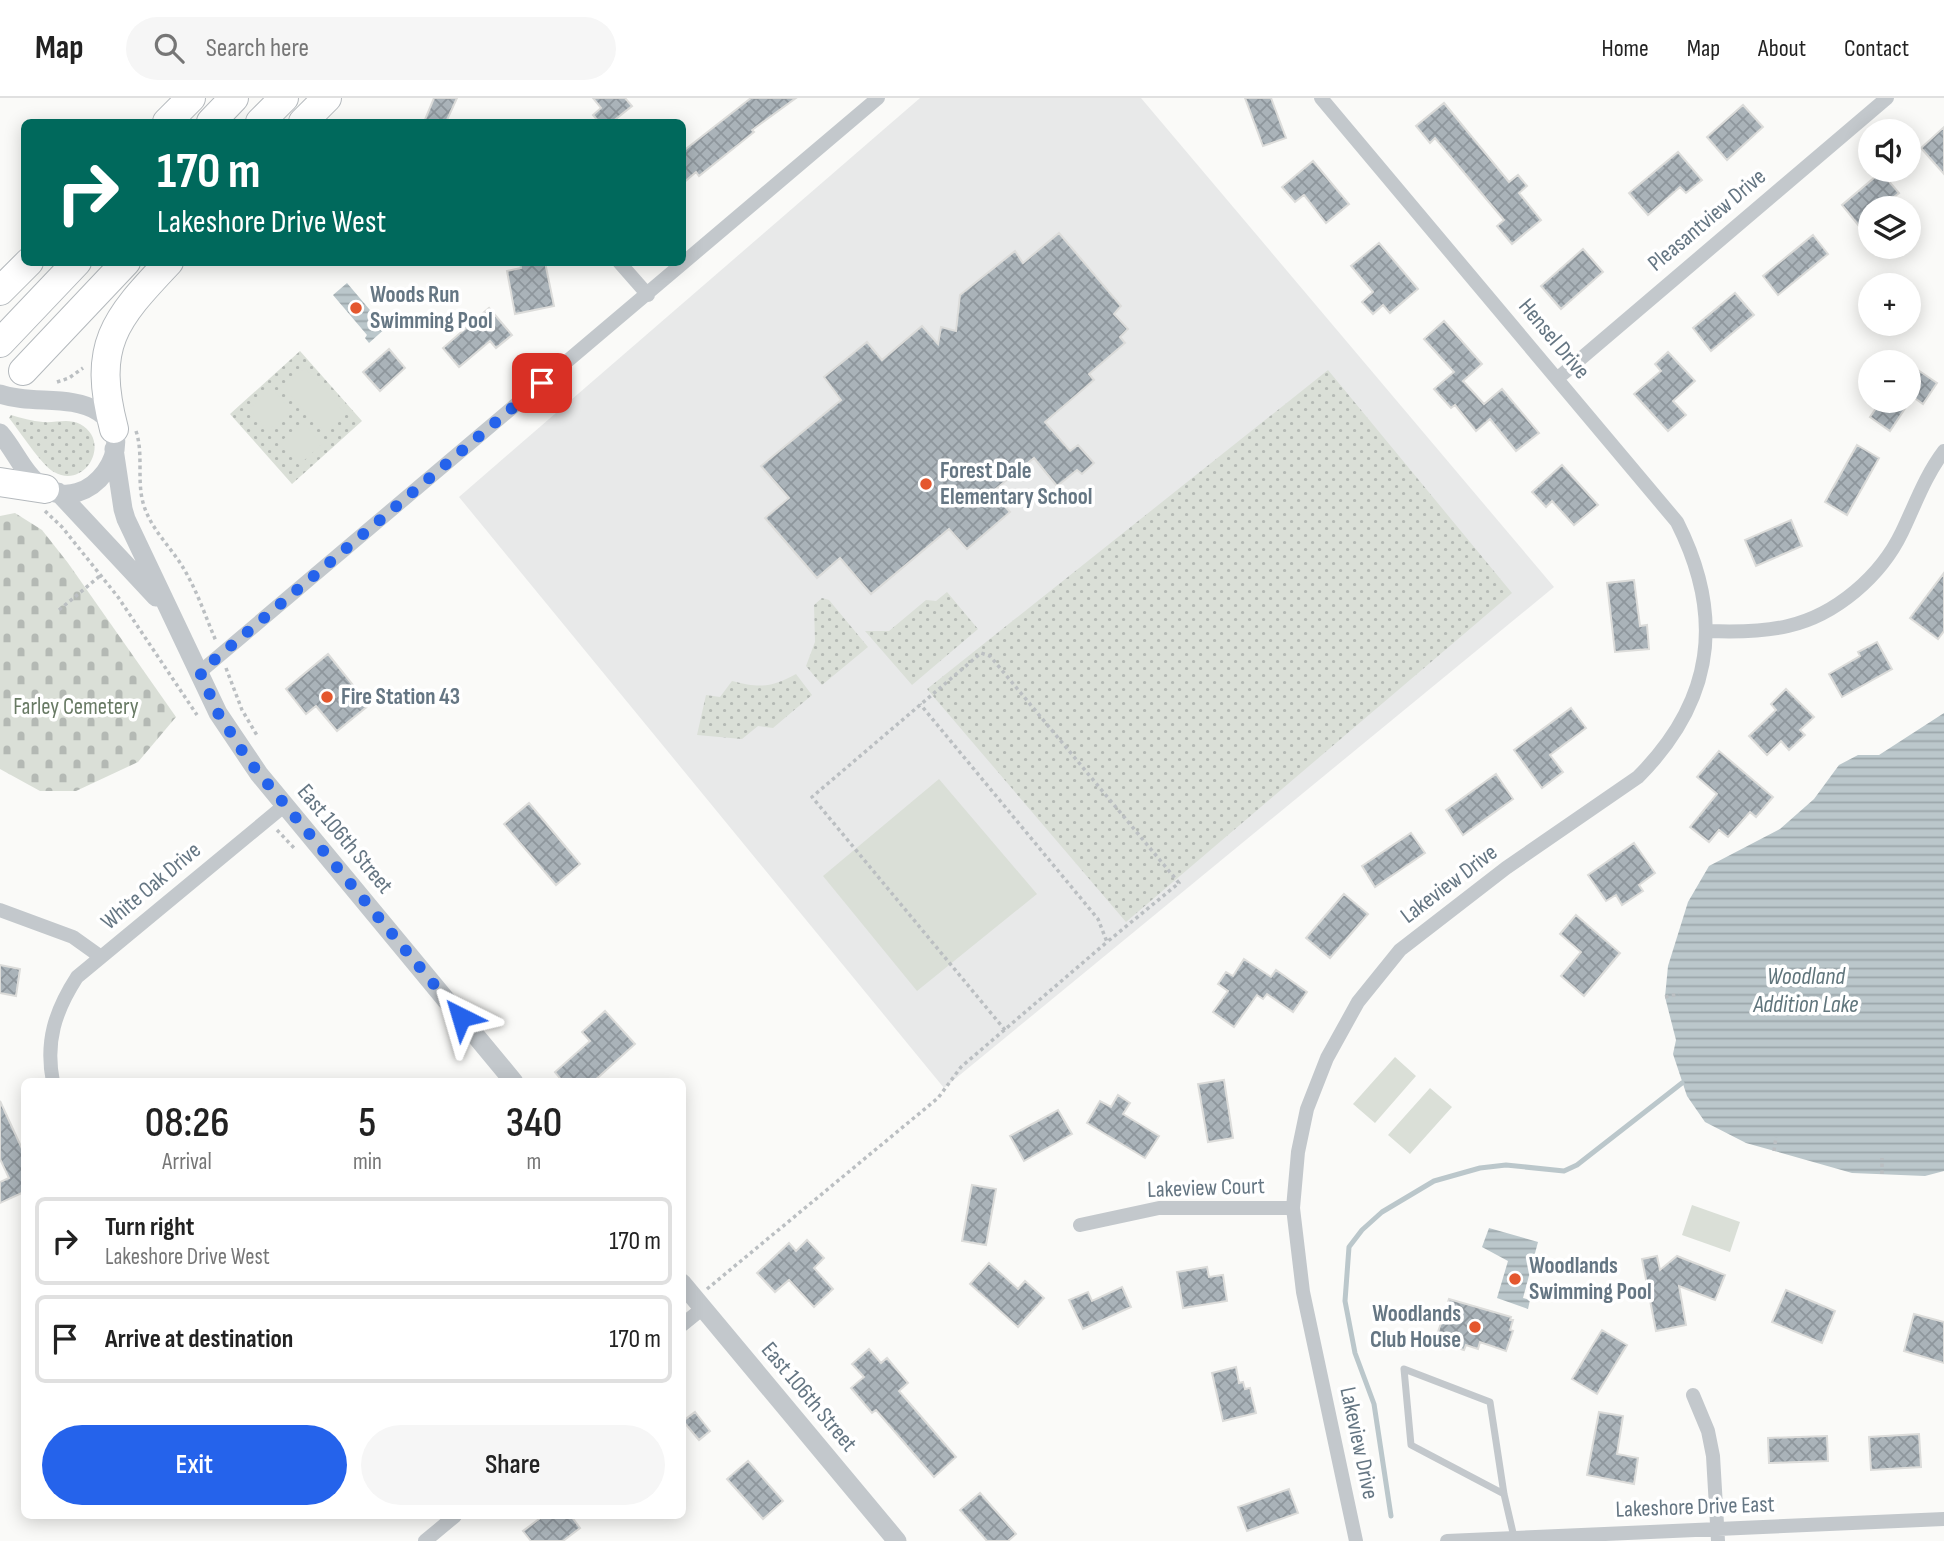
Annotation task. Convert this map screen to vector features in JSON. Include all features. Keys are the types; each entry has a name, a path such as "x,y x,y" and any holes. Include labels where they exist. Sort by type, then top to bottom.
{"highway":[{"path":"170,119 191,98"},
{"path":"214,119 234,98"},
{"path":"263,119 284,98"},
{"path":"306,119 327,98"},
{"path":"0,291 25,266"},
{"path":"0,343 73,266"},
{"path":"23,371 122,266"},
{"path":"121,435 107,404 105,368 113,335 128,307 165,266"},
{"path":"0,482 52,491"}],"street":[{"name":"Hensel Drive","path":"1321,98 1677,522 1703,590 1708,631"},
{"name":"Pleasantview Drive","path":"1558,378 1887,98"},
{"path":"686,262 873,99"},
{"path":"623,266 648,295"},
{"path":"200,672 681,266"},
{"path":"0,394 22,400 89,406 104,416 121,435 111,464 100,480 82,491 52,491"},
{"name":"East 106th Street","path":"0,433 25,469 52,491 167,608"},
{"name":"East 106th Street","path":"121,435 122,509 167,608 231,735 285,805 511,1078"},
{"path":"1708,631 1735,632 1789,626 1826,611 1851,594 1883,563 1901,534 1918,494 1944,451"},
{"name":"Lakeview Drive","path":"1356,1541 1303,1292 1293,1208 1298,1152 1307,1109 1327,1058 1358,1002 1400,950 1506,868 1638,778 1654,762 1681,724 1695,693 1708,631"},
{"name":"White Oak Drive","path":"0,910 73,937 101,957 285,805"},
{"path":"52,1078 51,1037 55,1018 77,977 101,957"},
{"name":"Lakeview Court","path":"1080,1225 1159,1208 1293,1208"},
{"name":"East 106th Street","path":"686,1288 897,1541"},
{"path":"686,1322 705,1310"},
{"path":"1693,1395 1708,1431 1713,1456 1717,1535"},
{"path":"425,1541 452,1519"},
{"name":"Lakeshore Drive East","path":"1447,1541 1514,1537 1717,1535 1944,1519"}],"lane":[{"path":"1504,1494 1411,1445 1404,1369 1490,1402 1504,1494 1514,1537"}],"path":[{"path":"121,435 139,440 141,494 145,508 188,576 242,710 263,744"},
{"path":"59,610 101,575"},
{"path":"705,1310 706,1290 938,1098 961,1067 1005,1030 1107,943 1179,883 990,656 981,653 812,797 1005,1030"},
{"path":"920,704 1098,919 1107,943"},
{"path":"1665,997 1679,994"},
{"path":"1774,1151 1776,1137"},
{"path":"1882,1158 1882,1174"}],"shaded area":[{"path":"920,98 1141,98 1554,587 944,1088 459,497"}],"green space":[{"path":"300,351 362,421 292,484 230,414"},
{"path":"305,368 346,414 325,433 283,387"},
{"path":"1328,370 1512,593 1126,922 927,689"},
{"path":"272,389 291,410 268,431 249,409"},
{"path":"11,415 39,422 66,421 80,424 94,441 91,461 85,469 76,474 66,476 54,472 43,463 9,418"},
{"path":"303,423 322,444 299,465 279,443"},
{"name":"Farley Cemetery","path":"15,513 42,530 176,717 138,762 76,791 40,791 0,769 0,516"},
{"path":"947,592 978,629 912,685 865,631 889,631 926,600 936,601"},
{"path":"822,598 829,600 868,647 822,685 806,666 815,642 814,605"},
{"path":"796,674 812,695 773,728 758,726 742,739 697,735 706,695 720,697 732,681 765,685"},
{"path":"939,779 1037,894 917,991 823,876"},
{"path":"1395,1057 1416,1076 1375,1123 1353,1104"},
{"path":"1430,1088 1452,1107 1410,1154 1388,1135"},
{"path":"1692,1205 1740,1222 1730,1252 1682,1235"}],"water":[{"name":"Woods Run Swimming Pool","path":"347,283 381,323 384,321 388,326 369,343 365,338 367,335 333,295"},
{"name":"Woodland Addition Lake","path":"1944,713 1944,1171 1925,1176 1852,1173 1746,1143 1705,1122 1687,1096 1673,1054 1676,1040 1665,997 1668,966 1688,902 1709,866 1780,829 1814,799 1839,765 1858,755 1879,755"},
{"name":"Woodlands Swimming Pool","path":"1489,1228 1538,1242 1523,1298 1530,1300 1528,1309 1497,1298 1508,1261 1482,1247"}],"building":[{"path":"434,98 457,98 447,119 425,119"},
{"path":"593,98 625,98 632,106 616,119 596,119 593,115 601,108"},
{"path":"751,98 796,98 752,130 754,132 699,176 696,172 686,181 686,149"},
{"path":"1245,98 1271,98 1286,138 1263,146"},
{"path":"1444,103 1509,182 1518,175 1527,186 1519,193 1541,220 1512,244 1497,226 1504,220 1435,138 1430,143 1416,126"},
{"path":"1743,105 1763,127 1727,160 1707,137"},
{"path":"1944,127 1944,174 1921,148"},
{"path":"1678,152 1702,180 1686,193 1680,187 1648,215 1629,193"},
{"path":"1313,161 1349,204 1326,223 1304,195 1295,202 1282,187"},
{"path":"1869,182 1890,182 1899,193 1895,196 1858,196 1858,225 1842,205"},
{"path":"1059,233 1121,306 1114,314 1128,329 1120,337 1125,343 1089,374 1094,380 1045,422 1070,451 1078,445 1094,463 1082,474 1077,470 1057,486 1034,458 992,492 1010,512 967,549 949,529 871,594 840,558 817,578 765,518 789,498 761,466 841,400 824,377 867,342 882,360 922,326 938,344 941,327 956,331 960,295 1015,251 1023,263"},
{"path":"1813,235 1828,254 1778,295 1763,276"},
{"path":"1379,243 1418,289 1390,313 1383,305 1373,314 1362,302 1373,292 1351,266"},
{"path":"1583,249 1603,272 1561,309 1541,286"},
{"path":"546,266 554,306 515,314 507,271"},
{"path":"1735,293 1754,315 1711,351 1693,328"},
{"path":"489,308 512,335 496,348 490,341 459,367 443,348"},
{"path":"1444,321 1482,364 1463,381 1484,404 1502,389 1539,433 1516,451 1490,419 1476,431 1455,405 1451,408 1434,389 1454,372 1424,339"},
{"path":"389,349 405,368 380,391 363,372"},
{"path":"1668,352 1695,381 1673,401 1686,415 1668,431 1634,394 1661,371 1655,364"},
{"path":"1921,372 1937,383 1923,404 1921,403"},
{"path":"1873,413 1902,413 1890,431 1870,417"},
{"path":"1857,445 1879,458 1847,515 1825,502"},
{"path":"1562,465 1598,505 1574,525 1552,501 1546,507 1532,492"},
{"path":"1791,520 1802,546 1756,566 1745,540"},
{"path":"1944,573 1944,631 1938,639 1910,618"},
{"path":"1634,580 1640,626 1647,625 1649,649 1615,652 1607,583"},
{"path":"1877,642 1892,669 1842,697 1829,674 1860,656 1858,652"},
{"name":"Fire Station 43","path":"328,654 369,705 337,731 316,706 306,714 286,689"},
{"path":"1786,689 1814,717 1800,730 1805,735 1789,750 1781,741 1767,755 1749,736 1776,710 1771,704"},
{"path":"1571,708 1586,728 1550,755 1563,772 1542,788 1514,750"},
{"path":"1719,751 1773,797 1756,817 1750,812 1728,837 1719,830 1709,842 1690,827 1717,794 1697,777"},
{"path":"1496,774 1513,799 1463,835 1446,810"},
{"path":"529,803 580,864 556,885 504,824"},
{"path":"1411,833 1425,853 1375,887 1362,866"},
{"path":"1634,843 1655,873 1639,885 1643,891 1622,905 1616,895 1606,901 1588,875"},
{"path":"1344,894 1368,914 1330,958 1306,938"},
{"path":"1576,915 1620,953 1584,996 1561,976 1581,952 1560,934"},
{"path":"1244,959 1271,977 1276,970 1307,992 1293,1012 1267,994 1263,999 1257,995 1234,1027 1213,1012 1228,991 1218,984 1226,972 1233,976"},
{"path":"0,965 20,969 16,996 0,993"},
{"path":"605,1011 635,1044 597,1078 560,1078 555,1072 590,1041 582,1032"},
{"path":"1224,1080 1233,1138 1208,1142 1198,1084"},
{"path":"1118,1095 1130,1103 1123,1114 1159,1136 1145,1158 1087,1123 1100,1101 1111,1107"},
{"path":"0,1101 21,1146 21,1193 0,1203 0,1182 9,1178 0,1159"},
{"path":"1058,1110 1072,1134 1024,1161 1010,1136"},
{"path":"972,1185 996,1189 986,1245 962,1241"},
{"path":"807,1240 824,1258 814,1268 833,1289 814,1307 789,1280 775,1292 757,1273 789,1243 796,1251"},
{"path":"1657,1256 1660,1270 1677,1256 1725,1275 1715,1300 1679,1286 1686,1325 1656,1331 1642,1259"},
{"path":"989,1263 1018,1289 1025,1281 1044,1298 1018,1327 970,1284"},
{"path":"1207,1267 1209,1277 1223,1275 1227,1301 1183,1308 1177,1272"},
{"path":"1122,1287 1131,1307 1083,1329 1069,1300 1088,1292 1092,1301"},
{"path":"1786,1290 1835,1311 1822,1343 1772,1322"},
{"name":"Woodlands Club House","path":"1449,1299 1511,1317 1510,1320 1513,1320 1510,1330 1513,1331 1506,1351 1480,1342 1478,1349 1466,1345 1464,1350 1435,1341"},
{"path":"1914,1314 1944,1322 1944,1363 1904,1351"},
{"path":"1602,1330 1627,1345 1597,1394 1572,1379"},
{"path":"869,1349 881,1363 887,1358 908,1383 899,1391 956,1457 934,1477 876,1410 872,1413 851,1388 864,1377 852,1364"},
{"path":"1236,1367 1239,1383 1243,1382 1245,1389 1250,1388 1256,1413 1223,1421 1212,1373"},
{"path":"695,1412 710,1431 699,1440 686,1425 686,1419"},
{"path":"1599,1412 1623,1416 1617,1454 1638,1458 1634,1484 1587,1475"},
{"path":"1919,1434 1921,1467 1871,1470 1869,1437"},
{"path":"1827,1436 1828,1461 1769,1463 1768,1438"},
{"path":"748,1461 783,1501 763,1519 727,1479"},
{"path":"1289,1489 1298,1513 1247,1531 1238,1507"},
{"path":"980,1493 1016,1534 1008,1541 987,1541 960,1510"},
{"path":"539,1519 573,1519 580,1528 563,1541 531,1541 523,1531"}],"waterway":[{"path":"1391,1516 1374,1404 1355,1353 1345,1301 1349,1247 1362,1230 1382,1212 1434,1181 1480,1168 1506,1165 1564,1171 1577,1165 1682,1083"}],"place":[{"name":"Woods Run Swimming Pool","path":"356,308"},
{"name":"Forest Dale Elementary School","path":"926,484"},
{"name":"Fire Station 43","path":"327,697"},
{"name":"Woodlands Swimming Pool","path":"1515,1279"},
{"name":"Woodlands Club House","path":"1475,1327"}],"route":[{"path":"461,1017 248,760 218,713 200,672 542,383"}]}
